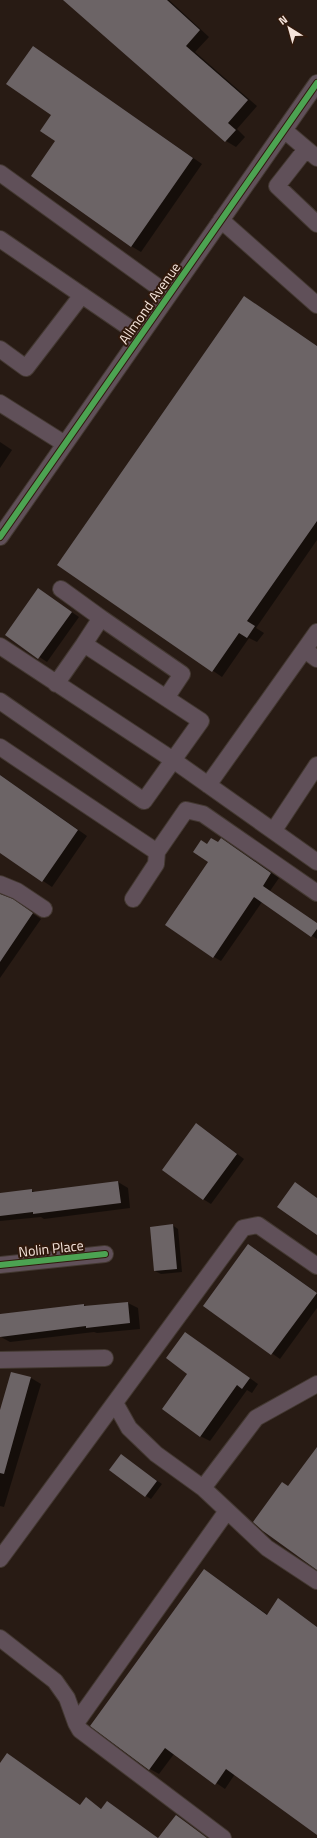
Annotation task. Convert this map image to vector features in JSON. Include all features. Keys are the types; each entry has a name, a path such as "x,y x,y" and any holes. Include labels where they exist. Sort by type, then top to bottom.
{"street":[{"name":"Allmond Avenue","path":"0,537 317,83"},
{"path":"284,130 312,153 277,186 317,224"},
{"path":"0,173 169,295"},
{"path":"221,220 317,305"},
{"path":"0,239 140,336"},
{"path":"0,349 26,368 82,295"},
{"path":"0,403 65,444"},
{"path":"61,588 182,674 166,698"},
{"path":"56,684 102,618"},
{"path":"208,785 311,654 317,632"},
{"path":"0,701 144,801 201,721 84,644"},
{"path":"0,646 173,760 274,830 317,862"},
{"path":"0,747 157,852"},
{"path":"274,830 317,765"},
{"path":"133,899 156,864 157,852 186,810 203,814 317,894"},
{"path":"0,884 17,891 44,908"},
{"path":"0,1559 243,1228 258,1225 317,1266"},
{"name":"Nolin Place","path":"0,1265 105,1254"},
{"path":"0,1360 105,1358"},
{"path":"203,1488 256,1418 317,1384"},
{"path":"115,1402 129,1428 156,1454 203,1488 267,1548 317,1581"},
{"path":"76,1723 227,1511"},
{"path":"0,1638 55,1681 67,1698 80,1730 223,1838"}],"building":[{"path":"63,0 167,0 200,30 186,46 248,100 228,123 236,130 225,142"},
{"path":"33,46 193,158 131,247 31,176 55,141 40,131 51,115 6,84"},
{"path":"244,296 317,346 317,521 247,621 255,626 247,638 239,633 212,672 57,565"},
{"path":"38,588 72,612 38,659 5,635"},
{"path":"0,775 78,830 42,882 0,853"},
{"path":"211,838 218,842 221,838 271,873 263,886 317,923 317,929 311,937 254,897 213,958 165,925 208,862 193,852 201,840 207,844"},
{"path":"0,894 13,899 33,913 0,962"},
{"path":"196,1123 237,1154 203,1200 162,1170"},
{"path":"118,1181 121,1203 33,1214 33,1212 0,1216 0,1193 32,1189 32,1192"},
{"path":"295,1182 317,1198 317,1235 277,1207"},
{"path":"173,1224 177,1269 154,1271 150,1227"},
{"path":"248,1244 317,1293 271,1355 203,1306"},
{"path":"128,1302 130,1323 86,1328 86,1326 0,1337 0,1314 84,1304 84,1306"},
{"path":"185,1332 250,1378 242,1389 237,1385 200,1437 162,1409 187,1374 166,1358"},
{"path":"11,1372 31,1377 4,1474 0,1473 0,1410"},
{"path":"317,1447 317,1570 253,1522 282,1482 288,1486"},
{"path":"121,1454 157,1481 145,1497 109,1470"},
{"path":"204,1569 267,1615 278,1598 317,1627 317,1835 226,1769 215,1785 165,1748 149,1770 90,1726"},
{"path":"7,1753 80,1805 86,1797 101,1809 107,1801 158,1838 0,1838 0,1763"},
{"path":"176,1815 199,1832 207,1838 158,1838"}],"cycle path":[{"path":"0,537 317,83"},
{"path":"0,1265 105,1254"}]}
